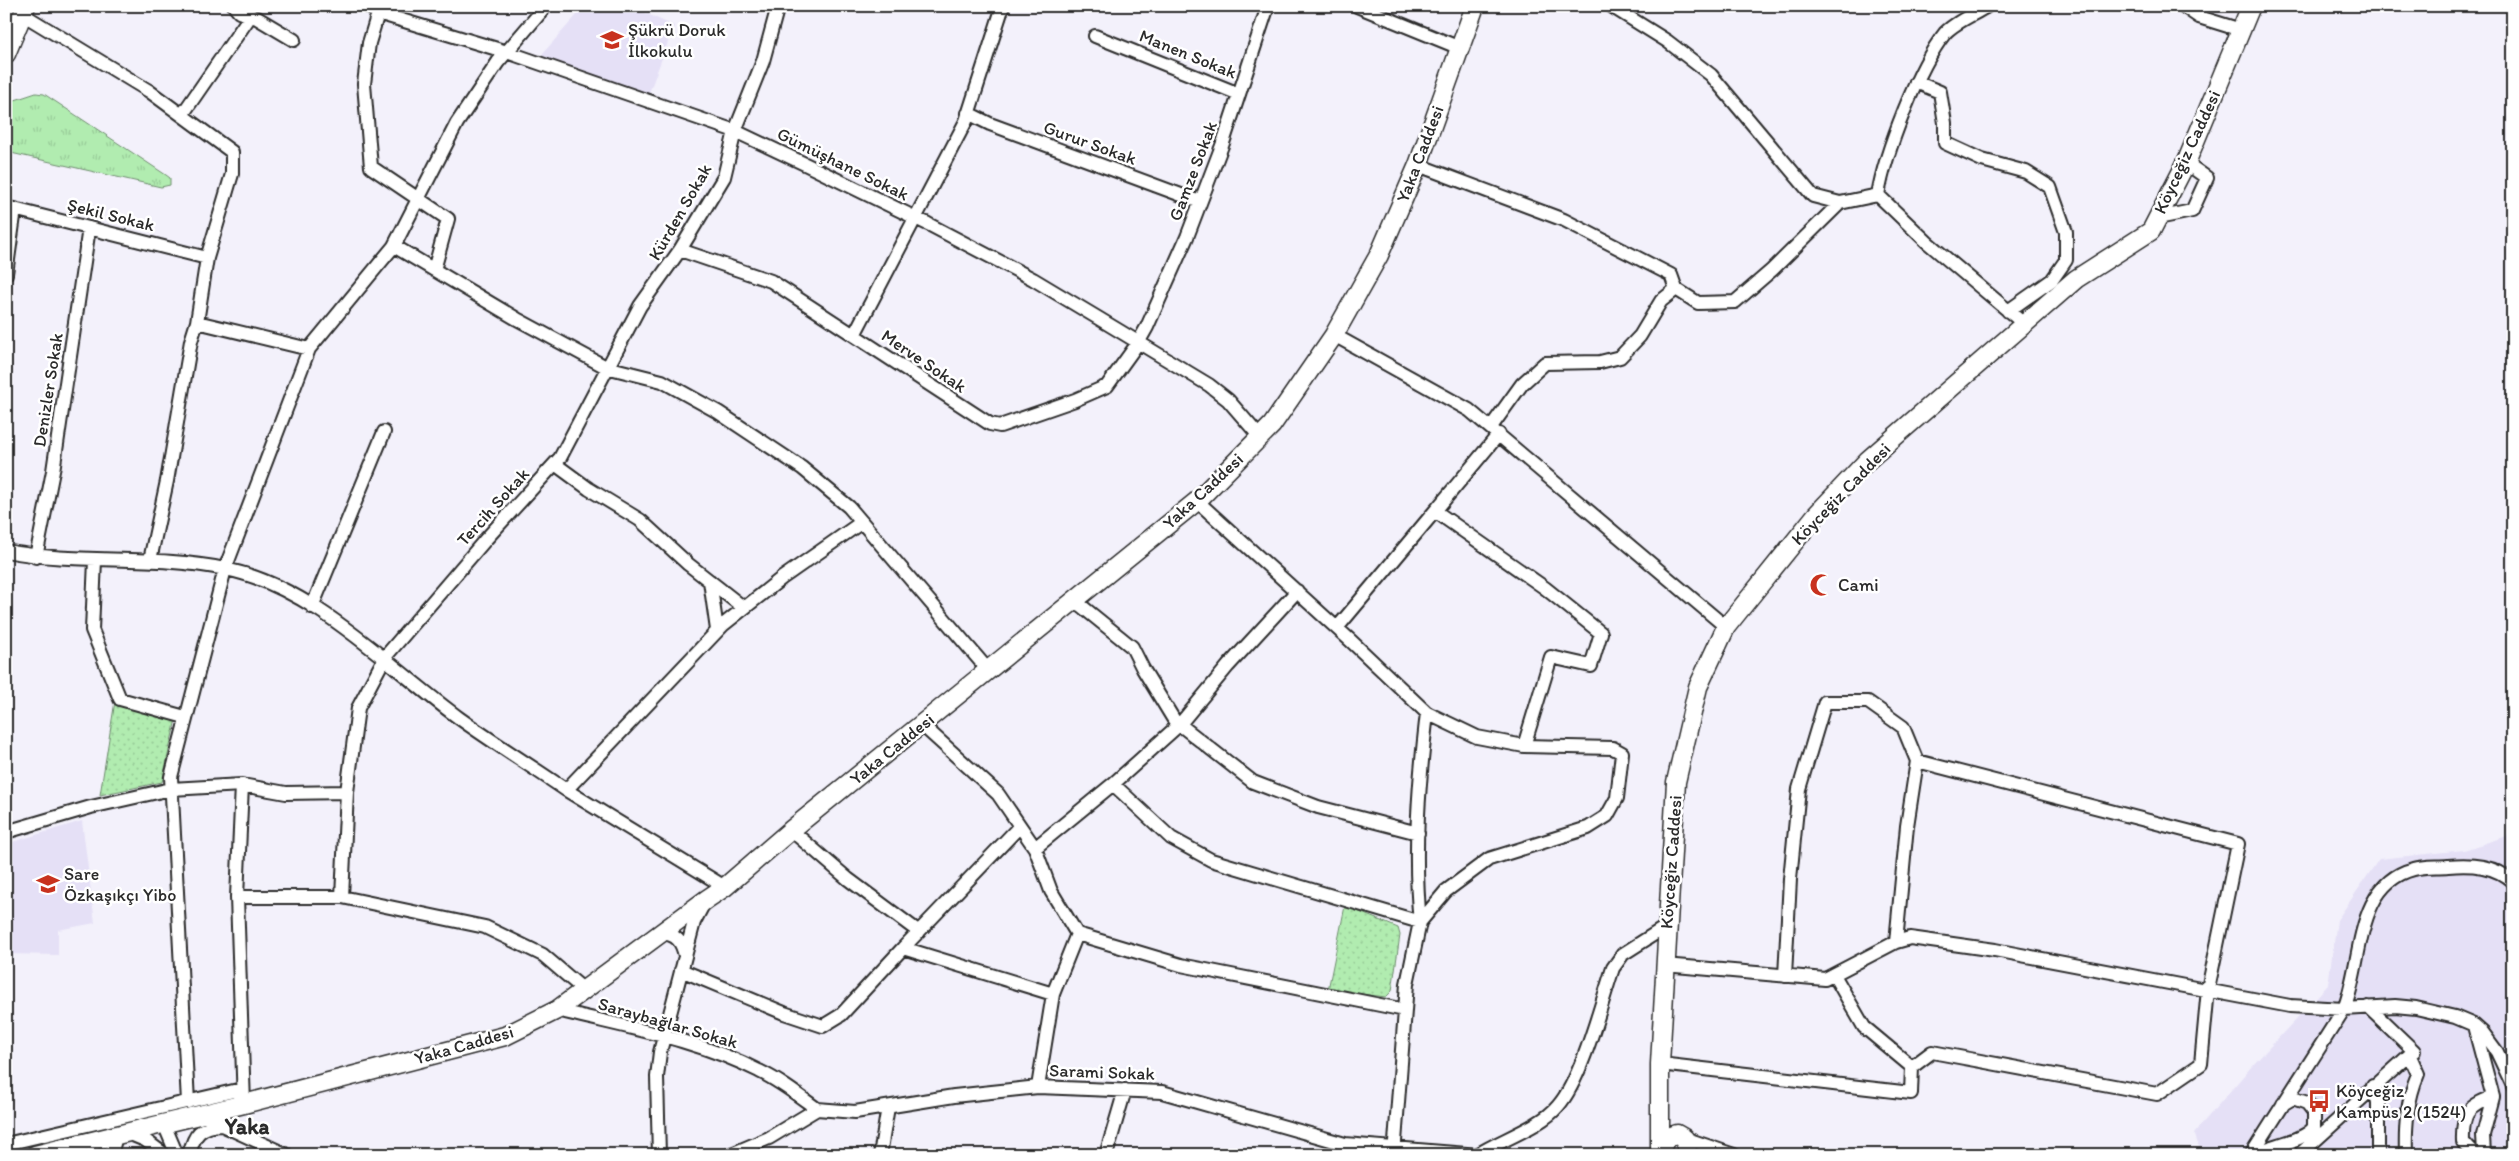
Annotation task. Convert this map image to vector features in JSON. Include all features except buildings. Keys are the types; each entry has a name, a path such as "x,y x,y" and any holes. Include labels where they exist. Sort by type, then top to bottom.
{"street":[{"path":"234,6 239,12 251,15 294,40"},
{"path":"194,1109 171,777 185,717 225,569 309,349 394,246 456,124 507,52 546,6"},
{"name":"Kürden Sokak","path":"606,367 640,306 680,250 724,177 734,131 763,61 778,6"},
{"path":"854,335 968,113 1002,6"},
{"name":"Gamze Sokak","path":"1138,343 1147,327 1200,202 1268,6"},
{"path":"1358,6 1460,48"},
{"name":"Yaka Caddesi","path":"35,1155 164,1124 194,1109 243,1096 505,1036 557,1010 707,898 725,887 791,830 1197,500 1272,425 1334,335 1379,255 1418,165 1475,6"},
{"path":"1611,6 1667,41 1710,75 1813,196 1840,203 1878,195"},
{"path":"1878,195 1881,175 1916,82 1946,32 1987,6"},
{"path":"2183,6 2199,17 2241,30"},
{"name":"Köyceğiz Caddesi","path":"1660,1151 1660,1064 1664,965 1676,782 1698,687 1726,628 1816,515 1868,460 2076,279 2151,231 2186,163 2251,6"},
{"path":"373,10 364,84 372,166 448,219 434,270"},
{"name":"Gümüşhane Sokak","path":"373,10 507,52 734,131 915,218 1033,280 1209,385 1228,400 1260,437"},
{"path":"6,54 25,11 149,91 232,152 232,174 208,258 197,322 191,341 167,481 150,560"},
{"path":"182,115 251,15"},
{"name":"Manen Sokak","path":"1095,36 1239,94"},
{"path":"1916,82 1940,92 1945,123 1945,143 1982,160 2026,172 2050,187 2066,232 2066,260 2052,280 2008,311"},
{"name":"Gurur Sokak","path":"968,113 990,124 1200,202"},
{"path":"2158,218 2192,211 2207,178 2186,163"},
{"path":"1418,165 1564,220 1671,275 1676,289 1698,303 1735,302 1772,270 1840,203"},
{"path":"1878,195 1927,242 2024,324"},
{"path":"6,274 10,208"},
{"name":"Şekil Sokak","path":"10,208 208,258"},
{"name":"Denizler Sokak","path":"36,557 53,471 89,228"},
{"path":"394,246 517,319 606,367 662,381 718,412 802,468 849,507 988,670"},
{"name":"Merve Sokak","path":"680,250 771,281 990,424 1000,426 1075,400 1107,386 1138,343"},
{"path":"1337,628 1434,511 1495,431 1522,384 1545,362 1600,362 1620,357 1640,336 1661,301 1676,289"},
{"path":"197,322 309,349"},
{"path":"1334,335 1469,410 1726,628"},
{"name":"Tercih Sokak","path":"342,898 347,792 358,708 385,657 486,539 560,458 606,367"},
{"path":"312,607 384,432"},
{"path":"555,464 589,489 640,520 744,608"},
{"path":"1197,500 1337,628 1427,714 1477,737 1524,746 1614,748 1622,753 1617,798 1606,816 1588,828 1489,859 1446,892 1420,922"},
{"path":"1434,511 1545,588 1601,633 1591,666 1552,657 1524,746"},
{"path":"566,790 717,630 782,578 862,522"},
{"path":"6,551 36,557 150,560 225,569 263,580 312,607 385,657 458,717 566,790 725,887"},
{"path":"95,560 92,630 120,699 185,717"},
{"path":"710,581 717,630"},
{"path":"1035,848 1113,784 1180,724 1228,666 1297,591"},
{"path":"1074,600 1132,647 1148,678 1174,720 1253,782 1318,806 1418,833"},
{"path":"1785,976 1790,879 1799,789 1825,702 1868,702 1902,727 1917,760 1907,826 1896,942"},
{"path":"1395,1151 1407,984 1420,922 1416,887 1421,771 1427,714"},
{"path":"922,724 998,794 1035,848 1051,890 1077,934 1181,965 1406,1010"},
{"path":"1912,1066 1932,1052 2157,1094 2201,1064 2208,989 2238,844 1917,760"},
{"path":"1113,784 1171,838 1212,860 1420,922"},
{"path":"6,832 91,807 171,789 242,785 286,793 347,792"},
{"path":"242,785 237,896 243,1096"},
{"path":"681,970 784,1013 823,1026 840,1015 1020,826"},
{"path":"791,830 848,879 918,932"},
{"path":"2252,1155 2344,1009 2352,986 2369,911 2380,889 2389,880 2415,868 2477,865 2493,870 2513,882"},
{"path":"237,896 342,898 485,927 543,955 584,990"},
{"path":"660,1155 657,1077 660,1052 694,922 707,898"},
{"path":"1478,1155 1528,1128 1558,1106 1577,1072 1613,968 1623,954 1666,926"},
{"path":"662,933 669,933 677,938 682,945 685,956"},
{"path":"1038,1087 1053,994 1077,934"},
{"path":"1664,965 1825,979 1896,942 1910,938 1995,950 2290,1006 2344,1009 2395,1006 2416,1008 2455,1017 2474,1025 2494,1047 2513,1086"},
{"path":"903,948 1053,994"},
{"path":"1834,975 1864,1027 1912,1066"},
{"path":"2299,1155 2314,1134 2414,1052 2368,1007"},
{"name":"Saraybağlar Sokak","path":"557,1010 712,1051 758,1070 788,1087 817,1109"},
{"path":"2474,1025 2493,1096 2483,1135 2484,1155"},
{"path":"2406,1155 2405,1135 2410,1094 2418,1074 2410,1056"},
{"path":"1660,1064 1911,1093 1912,1066"},
{"path":"2373,1086 2378,1102 2378,1155"},
{"name":"Sarami Sokak","path":"817,1109 855,1112 954,1096 1038,1087 1162,1092 1345,1144 1395,1151 1478,1155"},
{"path":"1106,1155 1124,1090"},
{"name":"Köyceğiz Caddesi","path":"1660,1096 1685,1143"},
{"path":"2475,1155 2464,1142 2465,1116 2474,1104 2493,1096"},
{"path":"2283,1104 2293,1098 2302,1100 2311,1107 2316,1120 2314,1134"},
{"path":"880,1155 888,1107"},
{"path":"6,1144 194,1109 287,1155"},
{"path":"729,1155 769,1138 817,1109"},
{"path":"164,1124 177,1155"},
{"path":"189,1155 197,1134 208,1125 225,1125"},
{"path":"111,1155 122,1134 145,1140 165,1155"},
{"path":"2252,1155 2270,1146 2314,1134"},
{"path":"1660,1151 1668,1136 1685,1143 1733,1154"},
{"path":"1718,1155 1733,1154"}],"shaded area":[{"name":"Şükrü Doruk İlkokulu","path":"585,6 630,6 674,26 649,93 640,96 542,59 543,53"},
{"name":"Sare Özkaşıkçı Yibo","path":"82,821 95,923 58,930 58,955 6,954 6,844"},
{"path":"2513,834 2513,1155 2202,1155 2194,1133 2252,1066 2328,985 2337,920 2379,859 2464,850"}],"green space":[{"path":"36,93 44,94 166,175 170,178 170,185 161,187 11,153 6,147 6,103"},
{"path":"115,701 176,719 162,782 100,795"},
{"path":"1345,906 1398,928 1400,935 1392,991 1386,997 1328,990"}],"place":[{"name":"Şükrü Doruk İlkokulu","path":"612,40"},
{"name":"Cami","path":"1821,585"},
{"name":"Sare Özkaşıkçı Yibo","path":"48,884"},
{"name":"Köyceğiz Kampüs 2 (1524)","path":"2319,1101"}],"district":[{"name":"Yaka","path":"247,1126"}]}
